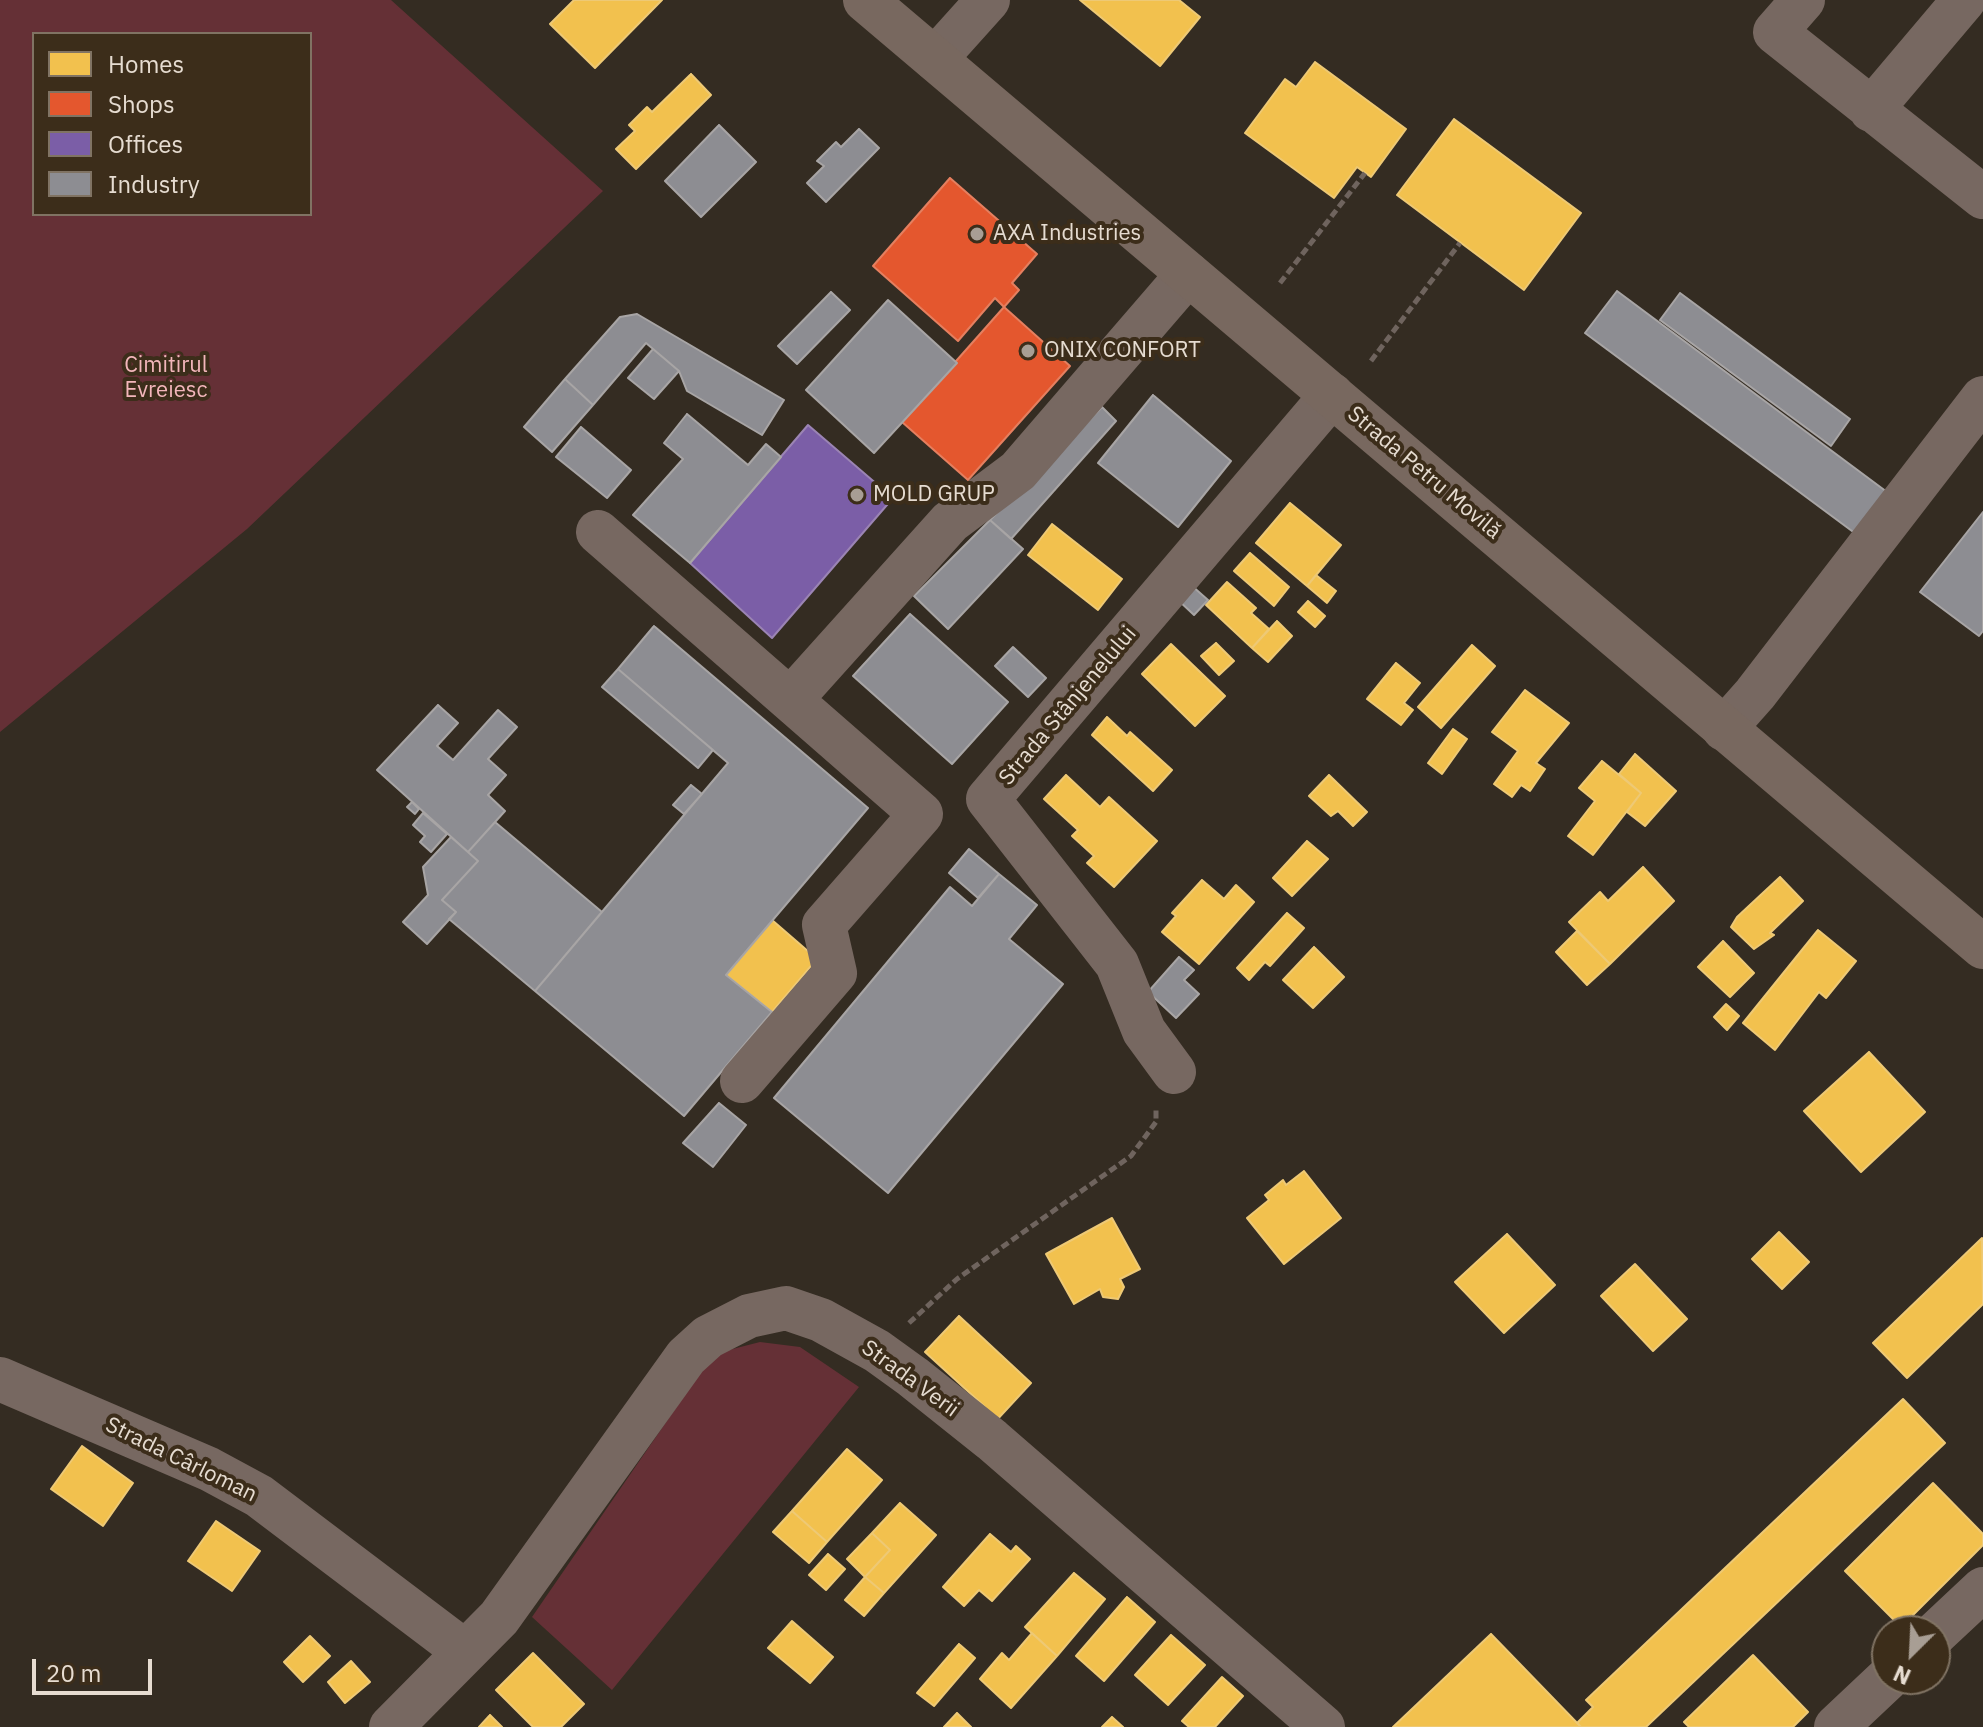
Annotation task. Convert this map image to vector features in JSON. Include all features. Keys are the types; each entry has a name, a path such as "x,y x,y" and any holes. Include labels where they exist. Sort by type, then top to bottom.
{"main road":[{"name":"Strada Petru Movilă","path":"865,0 1983,947"}],"street":[{"path":"935,59 988,0"},
{"path":"1803,0 1775,32 1983,197"},
{"path":"1871,110 1964,0"},
{"path":"791,699 950,522 1018,471 1188,274"},
{"name":"Strada Stânjenelului","path":"1174,1072 1144,1031 1117,964 988,799 1332,395"},
{"path":"1724,729 1755,694 1983,398"},
{"path":"598,532 921,814"},
{"path":"742,1081 835,973 824,925 921,814 988,799"},
{"name":"Strada Verii","path":"391,1727 499,1618 670,1374 708,1337 749,1316 786,1308 821,1320 877,1351 992,1440 1323,1727"},
{"name":"Strada Cârloman","path":"0,1379 209,1469 259,1496 464,1651"},
{"path":"1951,1619 1983,1589"},
{"path":"1836,1727 1871,1694"}],"path":[{"path":"1280,283 1365,173"},
{"path":"1371,361 1460,243"},
{"path":"877,1351 957,1279 1131,1156 1156,1122 1157,1084 1174,1072"}],"green space":[{"name":"Cimitirul Evreiesc","path":"0,0 391,0 603,191 247,529 0,732"},
{"path":"760,1342 800,1347 859,1387 612,1690 532,1617 713,1354"}],"building: Homes":[{"path":"574,0 662,0 595,68 550,24"},
{"path":"1080,0 1179,0 1200,17 1160,66"},
{"path":"1315,62 1406,129 1371,177 1357,167 1334,198 1245,133 1285,79 1296,87"},
{"path":"691,74 711,95 636,169 616,149 635,131 629,125 647,107 652,112"},
{"path":"1454,119 1581,213 1524,290 1397,195"},
{"path":"1290,503 1341,545 1307,586 1256,543"},
{"path":"1052,524 1122,579 1098,610 1028,555"},
{"path":"1250,553 1289,587 1274,606 1234,571"},
{"path":"1316,575 1336,591 1327,603 1307,586"},
{"path":"1227,582 1256,608 1251,613 1269,629 1252,648 1206,605"},
{"path":"1308,601 1325,616 1315,627 1298,612"},
{"path":"1277,621 1292,636 1268,662 1252,648"},
{"path":"1216,643 1234,661 1219,675 1201,656"},
{"path":"1171,644 1225,696 1195,726 1142,674"},
{"path":"1472,645 1495,666 1441,728 1418,707"},
{"path":"1396,663 1420,683 1404,703 1413,710 1401,725 1367,699"},
{"path":"1525,690 1569,723 1536,763 1545,769 1530,791 1521,785 1512,797 1494,784 1518,751 1492,732"},
{"path":"1107,717 1127,736 1130,732 1172,770 1153,791 1092,735"},
{"path":"1453,729 1467,739 1442,774 1428,763"},
{"path":"1635,754 1676,791 1645,826 1627,812 1641,793 1619,774"},
{"path":"1602,761 1641,793 1593,855 1568,836 1595,801 1579,788"},
{"path":"1066,775 1100,807 1109,797 1157,841 1114,887 1087,863 1094,856 1072,836 1078,830 1044,799"},
{"path":"1329,775 1367,812 1353,826 1338,811 1331,816 1309,796"},
{"path":"1307,841 1328,859 1292,896 1273,878"},
{"path":"1643,867 1674,901 1610,964 1569,922 1600,892 1608,901"},
{"path":"1780,877 1803,901 1770,933 1774,935 1754,949 1731,927 1737,917"},
{"path":"1202,880 1224,899 1236,885 1254,902 1199,964 1162,932 1176,916 1172,913"},
{"path":"1287,913 1304,928 1270,966 1265,962 1249,980 1237,968"},
{"path":"772,920 817,959 772,1012 726,975"},
{"path":"1818,930 1856,961 1826,998 1819,992 1775,1050 1743,1023"},
{"path":"1577,931 1610,964 1587,985 1556,952"},
{"path":"1723,941 1754,973 1730,997 1698,967"},
{"path":"1314,947 1344,977 1313,1008 1283,980"},
{"path":"1726,1004 1739,1016 1727,1030 1714,1017"},
{"path":"1869,1052 1925,1112 1861,1172 1804,1111"},
{"path":"1304,1171 1341,1218 1284,1264 1247,1218 1269,1200 1265,1195 1283,1180 1286,1185"},
{"path":"1112,1218 1140,1269 1120,1279 1124,1287 1118,1299 1103,1297 1100,1289 1074,1304 1046,1254"},
{"path":"1779,1232 1809,1262 1782,1289 1752,1259"},
{"path":"1507,1234 1555,1285 1504,1333 1455,1282"},
{"path":"1982,1238 1983,1304 1907,1378 1873,1343"},
{"path":"1635,1264 1687,1319 1653,1351 1601,1296"},
{"path":"959,1316 1031,1383 994,1423 984,1406 925,1352"},
{"path":"1903,1399 1945,1443 1646,1727 1581,1727 1577,1723 1593,1707 1586,1700"},
{"path":"82,1446 133,1483 103,1526 51,1489"},
{"path":"847,1449 882,1480 827,1542 792,1511"},
{"path":"1933,1483 1983,1534 1983,1545 1913,1615 1889,1615 1845,1571"},
{"path":"900,1503 936,1535 884,1593 865,1577 890,1550 872,1533"},
{"path":"792,1511 827,1542 809,1563 773,1532"},
{"path":"216,1521 260,1551 232,1591 188,1561"},
{"path":"872,1533 890,1550 865,1577 847,1559"},
{"path":"990,1534 1011,1552 1016,1546 1030,1559 992,1601 979,1590 964,1606 943,1587"},
{"path":"828,1554 845,1569 826,1590 809,1575"},
{"path":"1074,1573 1105,1599 1057,1656 1025,1627"},
{"path":"865,1577 884,1593 864,1616 845,1600"},
{"path":"1127,1597 1155,1622 1104,1681 1076,1656"},
{"path":"792,1621 833,1657 810,1683 768,1648"},
{"path":"1032,1633 1057,1656 1011,1708 980,1679 1002,1653 1009,1660"},
{"path":"1491,1634 1581,1727 1393,1727"},
{"path":"1171,1635 1205,1665 1168,1705 1135,1675"},
{"path":"310,1636 330,1656 303,1682 284,1662"},
{"path":"959,1644 975,1658 934,1706 917,1693"},
{"path":"533,1653 584,1704 561,1727 533,1727 496,1690"},
{"path":"1753,1655 1808,1712 1793,1727 1689,1727 1684,1722"},
{"path":"351,1661 370,1682 345,1703 328,1682"},
{"path":"1222,1677 1243,1696 1215,1727 1189,1727 1182,1721"},
{"path":"957,1713 971,1727 944,1727"},
{"path":"490,1715 502,1727 479,1727"},
{"path":"1112,1717 1123,1727 1102,1727"}],"building: Shops":[{"path":"950,178 1037,254 1012,283 1019,290 1004,307 995,298 958,341 873,266"},
{"path":"1004,307 1070,366 968,480 902,422"}],"building: Offices":[{"path":"808,425 893,498 772,638 690,563"}],"building: Industry":[{"path":"719,125 756,162 701,217 665,181"},
{"path":"859,129 879,148 826,202 807,183 824,166 817,161 836,142 841,147"},
{"path":"1617,291 1887,492 1856,534 1585,333"},
{"path":"831,292 850,310 797,364 778,346"},
{"path":"1680,293 1850,419 1831,446 1660,320"},
{"path":"888,300 957,363 874,453 806,390"},
{"path":"637,314 784,400 762,435 687,391 679,371 646,343 593,405 565,379 620,317"},
{"path":"653,349 679,371 654,399 628,378"},
{"path":"565,379 593,405 552,452 524,427"},
{"path":"1153,395 1231,461 1178,527 1098,463"},
{"path":"1102,407 1116,421 1011,539 990,520"},
{"path":"687,414 748,465 766,444 781,457 690,563 633,515 683,459 664,443"},
{"path":"581,427 631,470 607,498 556,457"},
{"path":"1983,512 1983,631 1979,636 1920,592"},
{"path":"990,520 1023,549 948,629 914,596"},
{"path":"1191,585 1208,600 1194,615 1177,599"},
{"path":"910,614 1008,702 952,764 853,676"},
{"path":"654,626 868,808 726,975 772,1012 684,1116 535,991 728,763 618,669"},
{"path":"1013,647 1046,678 1028,697 995,666"},
{"path":"618,669 713,750 698,768 602,687"},
{"path":"438,705 458,723 437,746 453,760 498,710 517,727 488,759 506,775 488,795 505,811 468,852 377,770"},
{"path":"691,785 702,794 684,814 673,805"},
{"path":"412,802 419,809 415,814 407,807"},
{"path":"423,813 447,834 431,852 420,842 425,836 413,825"},
{"path":"495,822 602,912 535,991 449,919 456,912 442,900 478,861 468,852"},
{"path":"451,837 478,861 442,900 456,912 427,944 403,922 428,895 423,867"},
{"path":"969,849 999,874 978,898 949,873"},
{"path":"999,874 1037,905 1009,939 1063,984 888,1193 774,1098 950,887 972,906"},
{"path":"1179,957 1194,970 1184,980 1199,994 1176,1018 1148,992"},
{"path":"719,1103 746,1125 713,1167 683,1143"}],"place":[{"name":"AXA Industries","path":"977,234"},
{"name":"ONIX CONFORT","path":"1028,351"},
{"name":"MOLD GRUP","path":"857,495"}]}
